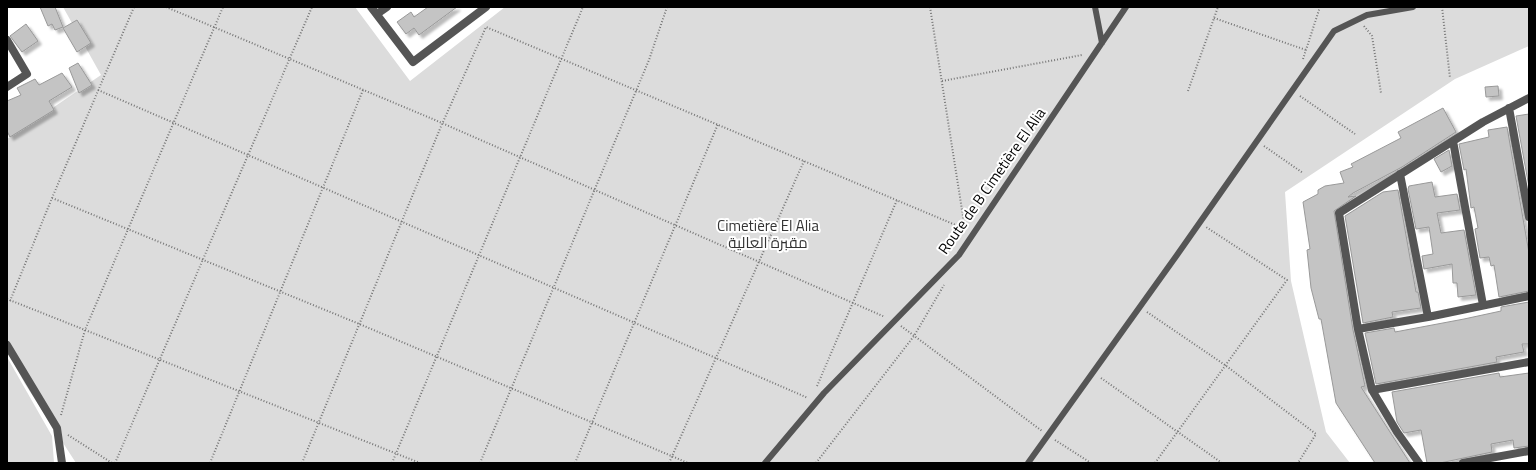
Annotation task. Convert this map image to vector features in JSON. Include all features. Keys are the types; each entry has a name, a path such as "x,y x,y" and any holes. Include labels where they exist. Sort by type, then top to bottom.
{"street":[{"path":"371,7 413,62 486,7"},
{"path":"377,14 387,7"},
{"path":"7,40 27,74 7,87"},
{"path":"1419,463 1397,432 1372,390 1358,329 1339,214 1453,141 1529,98"},
{"path":"1509,108 1529,217"},
{"path":"1453,141 1483,305"},
{"path":"1400,174 1428,317"},
{"path":"1358,329 1428,317 1529,296"},
{"path":"7,345 57,428 62,463"},
{"path":"1372,390 1529,362"},
{"path":"1463,463 1505,459 1529,451"}],"lane":[{"path":"1095,7 1102,43"},
{"name":"Route de B Cimetière El Alia","path":"765,463 814,401 960,255 1126,7"},
{"path":"1028,463 1200,223 1334,31 1367,16 1413,7"}],"path":[{"path":"10,301 52,198 134,7"},
{"path":"166,7 442,124 894,322 1048,435 1091,463"},
{"path":"223,7 85,330 57,428 114,463 312,7"},
{"path":"392,463 583,7"},
{"path":"480,463 649,60 668,7"},
{"path":"930,7 968,243"},
{"path":"1188,91 1218,7"},
{"path":"1301,64 1320,7"},
{"path":"1442,7 1450,78"},
{"path":"1214,18 1306,50"},
{"path":"1359,19 1372,36 1381,93"},
{"path":"302,463 442,124 486,27 965,228"},
{"path":"942,81 1095,53"},
{"path":"98,90 814,401 853,303 897,200"},
{"path":"210,463 363,90"},
{"path":"1292,91 1355,134"},
{"path":"575,463 718,124"},
{"path":"1257,141 1302,173"},
{"path":"669,463 805,161"},
{"path":"52,198 359,324 688,463"},
{"path":"1155,463 1179,432 1225,365 1287,280 1200,223"},
{"path":"816,463 914,336 944,283"},
{"path":"7,299 420,463"},
{"path":"1140,307 1225,365 1316,434 1298,463"},
{"path":"1093,372 1222,463"}],"green space":[{"name":"Cimetière El Alia مقبرة العالية","path":"63,7 355,7 410,81 505,7 1529,7 1529,46 1455,79 1285,192 1291,281 1326,432 1350,463 76,463 25,384 7,350 7,139 101,75"},
{"path":"7,357 52,436 54,463 7,463"}],"building":[{"path":"40,7 55,7 63,27 55,30 52,24 48,26"},
{"path":"428,7 457,7 419,35 414,28 406,34 397,22 411,12 414,17"},
{"path":"77,20 91,43 77,52 63,28"},
{"path":"26,24 38,41 22,52 10,36"},
{"path":"78,63 92,85 79,93 69,68"},
{"path":"62,73 72,87 49,101 54,110 10,137 7,131 7,101 21,95 17,88 35,79 39,85"},
{"path":"1498,86 1499,96 1486,97 1485,87"},
{"path":"1443,108 1456,132 1402,167 1353,193 1348,197 1356,196 1334,211 1353,330 1365,386 1361,387 1410,463 1375,463 1336,403 1321,319 1319,319 1311,288 1307,250 1310,249 1303,202 1318,194 1318,190 1325,186 1344,183 1340,172 1353,167 1351,164 1401,138 1398,132"},
{"path":"1529,114 1529,187 1516,116"},
{"path":"1507,127 1529,253 1529,291 1499,297 1494,265 1491,266 1489,257 1480,258 1475,229 1478,228 1474,207 1471,208 1466,169 1464,170 1459,144 1489,137 1488,130"},
{"path":"1449,150 1452,166 1441,172 1434,159"},
{"path":"1432,182 1435,197 1457,194 1460,210 1437,213 1441,233 1464,230 1476,295 1458,297 1457,283 1453,283 1452,264 1424,269 1422,256 1433,254 1429,227 1416,229 1408,189 1409,186"},
{"path":"1398,190 1416,292 1418,292 1421,308 1392,312 1393,317 1363,323 1345,216 1383,192"},
{"path":"1529,302 1529,344 1522,344 1524,352 1496,357 1497,362 1376,384 1365,333 1394,328 1395,332 1464,319 1501,311 1501,307"},
{"path":"1499,373 1500,377 1529,373 1529,446 1514,448 1513,440 1491,444 1492,452 1440,463 1427,463 1421,430 1404,433 1397,422 1392,392"}]}
